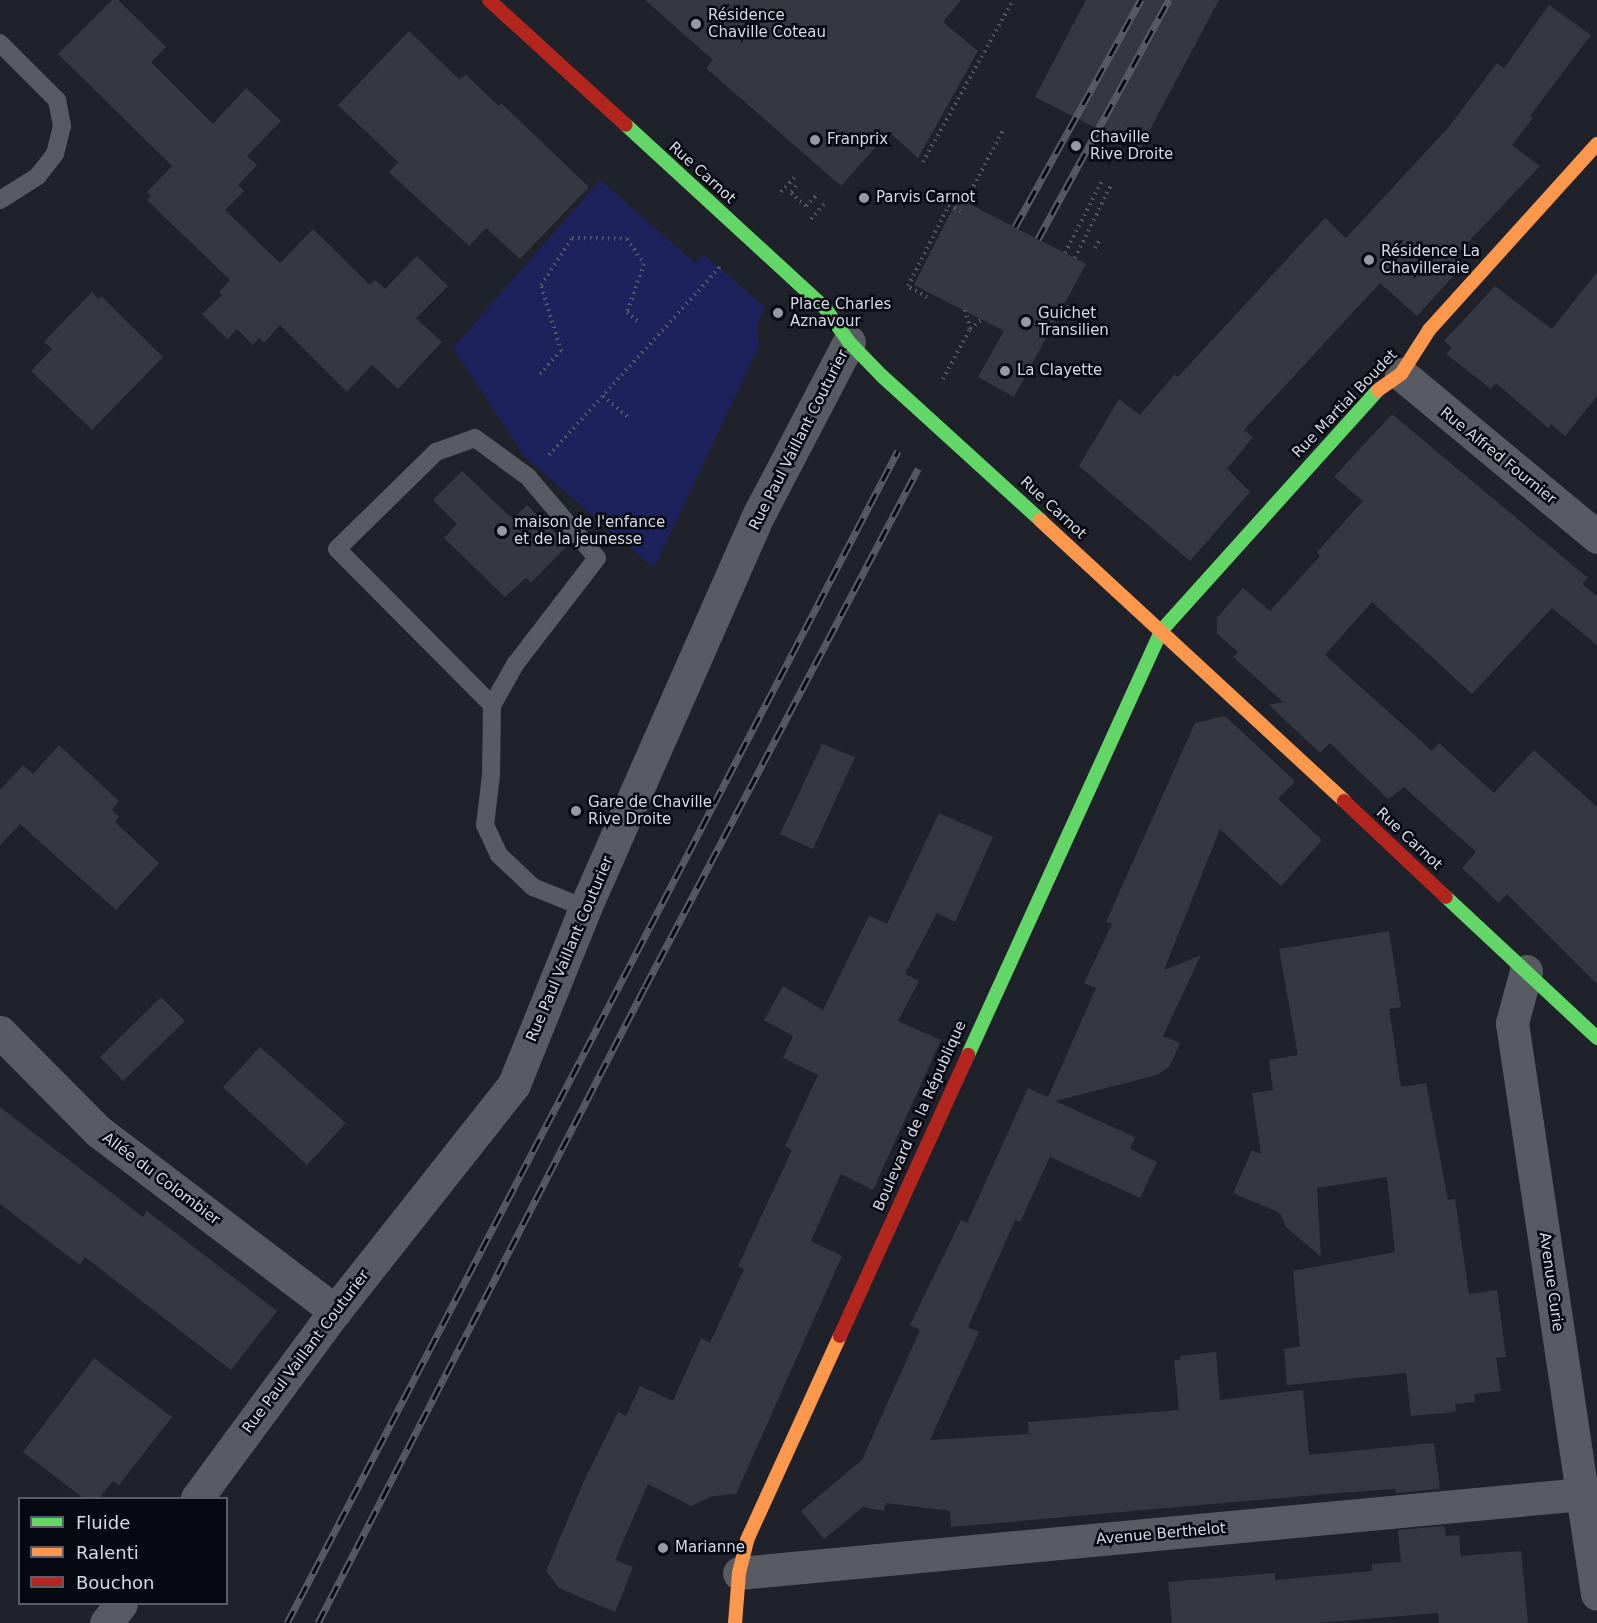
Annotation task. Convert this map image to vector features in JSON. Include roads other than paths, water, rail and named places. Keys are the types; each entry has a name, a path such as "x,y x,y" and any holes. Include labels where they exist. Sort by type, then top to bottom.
{"street":[{"name":"Rue Carnot","path":"489,0 825,308 849,342 882,376 984,466 1597,1038"},
{"name":"Rue Martial Boudet","path":"1161,630 1379,389 1401,374 1429,330 1548,201 1597,144"},
{"name":"Rue Paul Vaillant Couturier","path":"198,1497 335,1311 514,1084 585,908 760,512 849,342"},
{"name":"Rue Alfred Fournier","path":"1401,374 1597,537"},
{"name":"Boulevard de la République","path":"735,1623 739,1574 747,1540 1161,630"},
{"name":"Avenue Curie","path":"1526,971 1512,1023 1597,1594"},
{"name":"Allée du Colombier","path":"0,1032 98,1131 335,1311"},
{"name":"Avenue Berthelot","path":"739,1574 1582,1494"},
{"path":"106,1623 119,1605"}],"lane":[{"path":"0,43 57,100 62,126 55,154 38,176 0,200"},
{"path":"492,705 337,549 436,452 475,438 528,477 597,558 516,663 492,705 491,775 485,825 499,855 533,887 585,908"}],"railway":[{"path":"1015,227 1141,0"},
{"path":"1038,239 1169,0"},
{"path":"287,1623 898,451"},
{"path":"318,1623 645,987 918,469"}],"place":[{"name":"Résidence Chaville Coteau","path":"696,24"},
{"name":"Franprix","path":"815,140"},
{"name":"Chaville Rive Droite","path":"1076,146"},
{"name":"Parvis Carnot","path":"864,198"},
{"name":"Résidence La Chavilleraie","path":"1369,260"},
{"name":"Place Charles Aznavour","path":"778,313"},
{"name":"Guichet Transilien","path":"1026,322"},
{"name":"La Clayette","path":"1005,371"},
{"name":"maison de l'enfance et de la jeunesse","path":"502,531"},
{"name":"Gare de Chaville Rive Droite","path":"576,811"},
{"name":"Marianne","path":"663,1548"}]}
